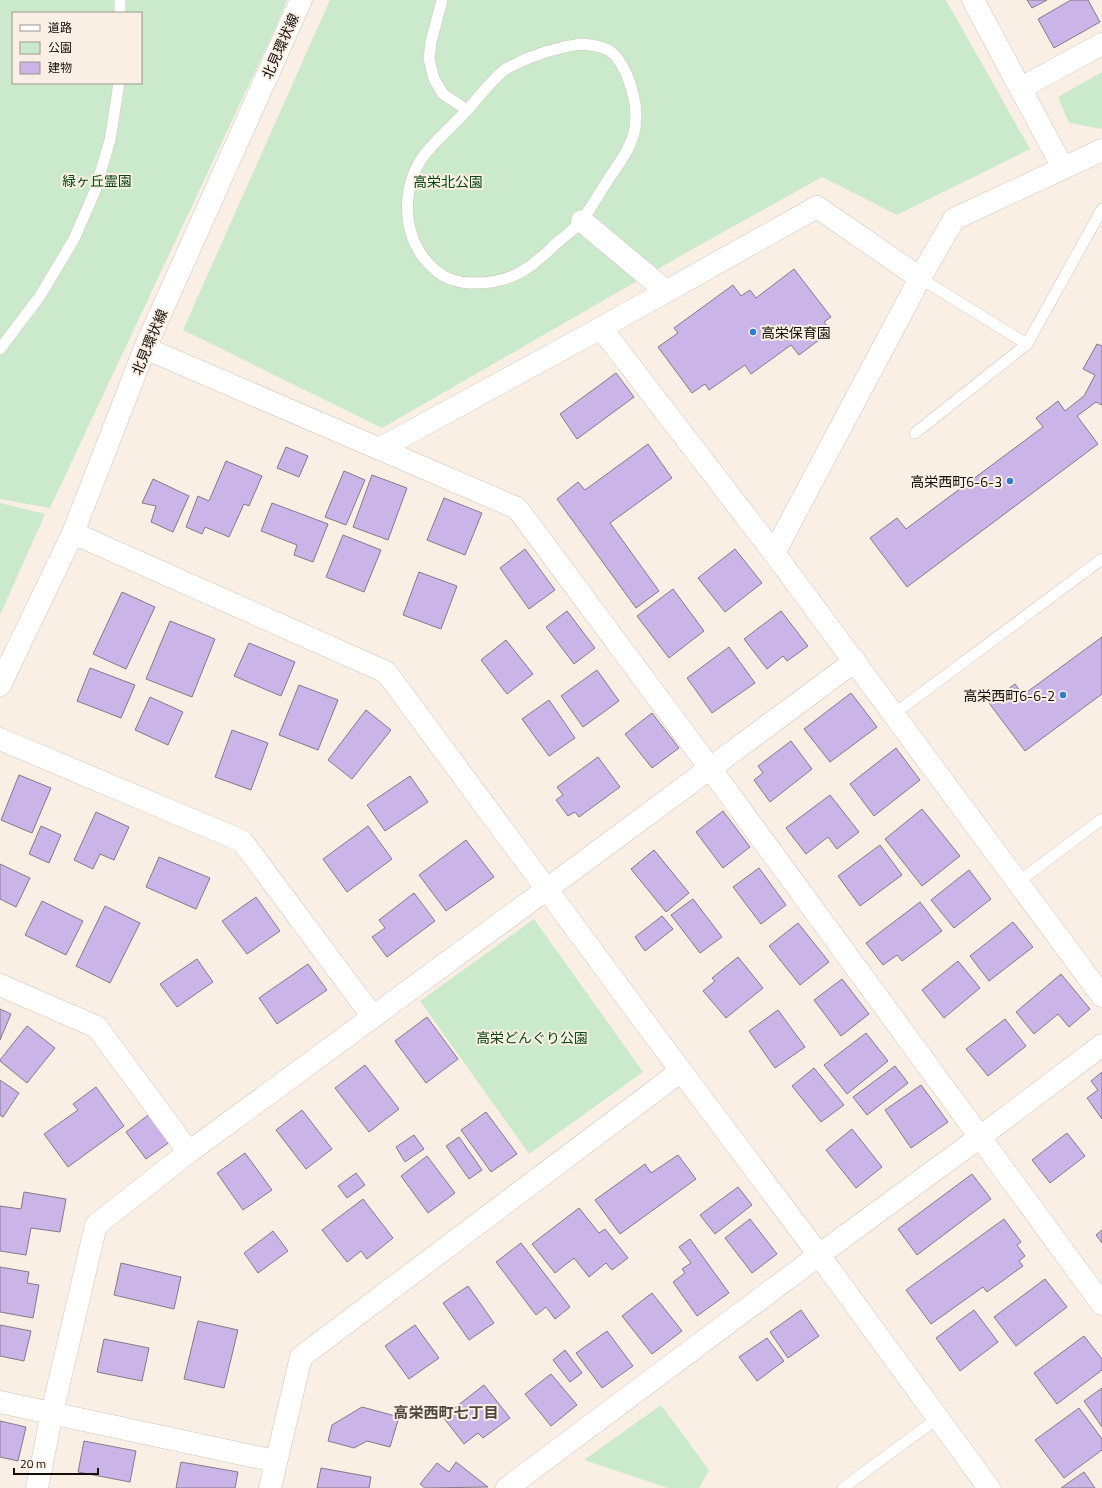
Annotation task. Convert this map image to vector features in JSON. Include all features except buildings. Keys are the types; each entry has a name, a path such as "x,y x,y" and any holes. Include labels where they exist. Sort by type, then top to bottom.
{"street":[{"name":"北見環状線","path":"0,686 73,533 145,348 301,0"},
{"path":"973,0 1063,168"},
{"path":"1021,88 1102,44"},
{"path":"774,553 920,278 954,219 1102,150"},
{"path":"382,448 817,207 920,278"},
{"path":"582,221 666,291"},
{"path":"601,328 774,553 1102,996"},
{"path":"145,348 382,448 517,508 710,768 1102,1304"},
{"path":"73,533 386,672 819,1255 989,1488"},
{"path":"37,1488 52,1413 96,1225 188,1152 548,889 855,661"},
{"path":"0,739 242,841 373,1016"},
{"path":"0,985 97,1027 188,1152"},
{"path":"507,1488 1102,1045"},
{"path":"270,1488 301,1357 681,1071"},
{"path":"0,1402 275,1462"}],"lane":[{"path":"120,0 120,12"},
{"path":"442,0 431,42 429,59 434,79 442,94 467,110"},
{"path":"581,44 600,46 613,53 623,66 635,100 636,119 634,134 627,150 582,221 539,260 514,276 498,282 461,283 449,280 438,274 428,264 419,251 408,219 407,200 412,177 422,158 436,141 504,70 532,56 559,47 581,44"},
{"path":"0,349 40,296 74,239 95,191 110,140 119,84"},
{"path":"914,433 1027,344 1102,209"},
{"path":"920,278 1027,344"},
{"path":"894,714 1102,559"},
{"path":"1018,882 1102,819"},
{"path":"843,1488 938,1418"}],"green space":[{"name":"緑ヶ丘霊園","path":"0,0 287,0 276,27 50,508 0,499"},
{"name":"高栄北公園","path":"330,0 946,0 1030,149 897,215 822,177 684,254 382,428 183,330"},
{"path":"1102,72 1102,129 1069,123 1058,97"},
{"path":"0,503 45,514 0,615"},
{"name":"高栄どんぐり公園","path":"534,919 643,1072 529,1154 420,1001"},
{"path":"661,1405 709,1470 699,1488 668,1488 584,1460"}],"place":[{"name":"高栄保育園","path":"753,332"},
{"name":"高栄西町6-6-3","path":"1010,481"},
{"name":"高栄西町6-6-2","path":"1063,695"}],"district":[{"name":"高栄西町七丁目","path":"446,1412"}]}
